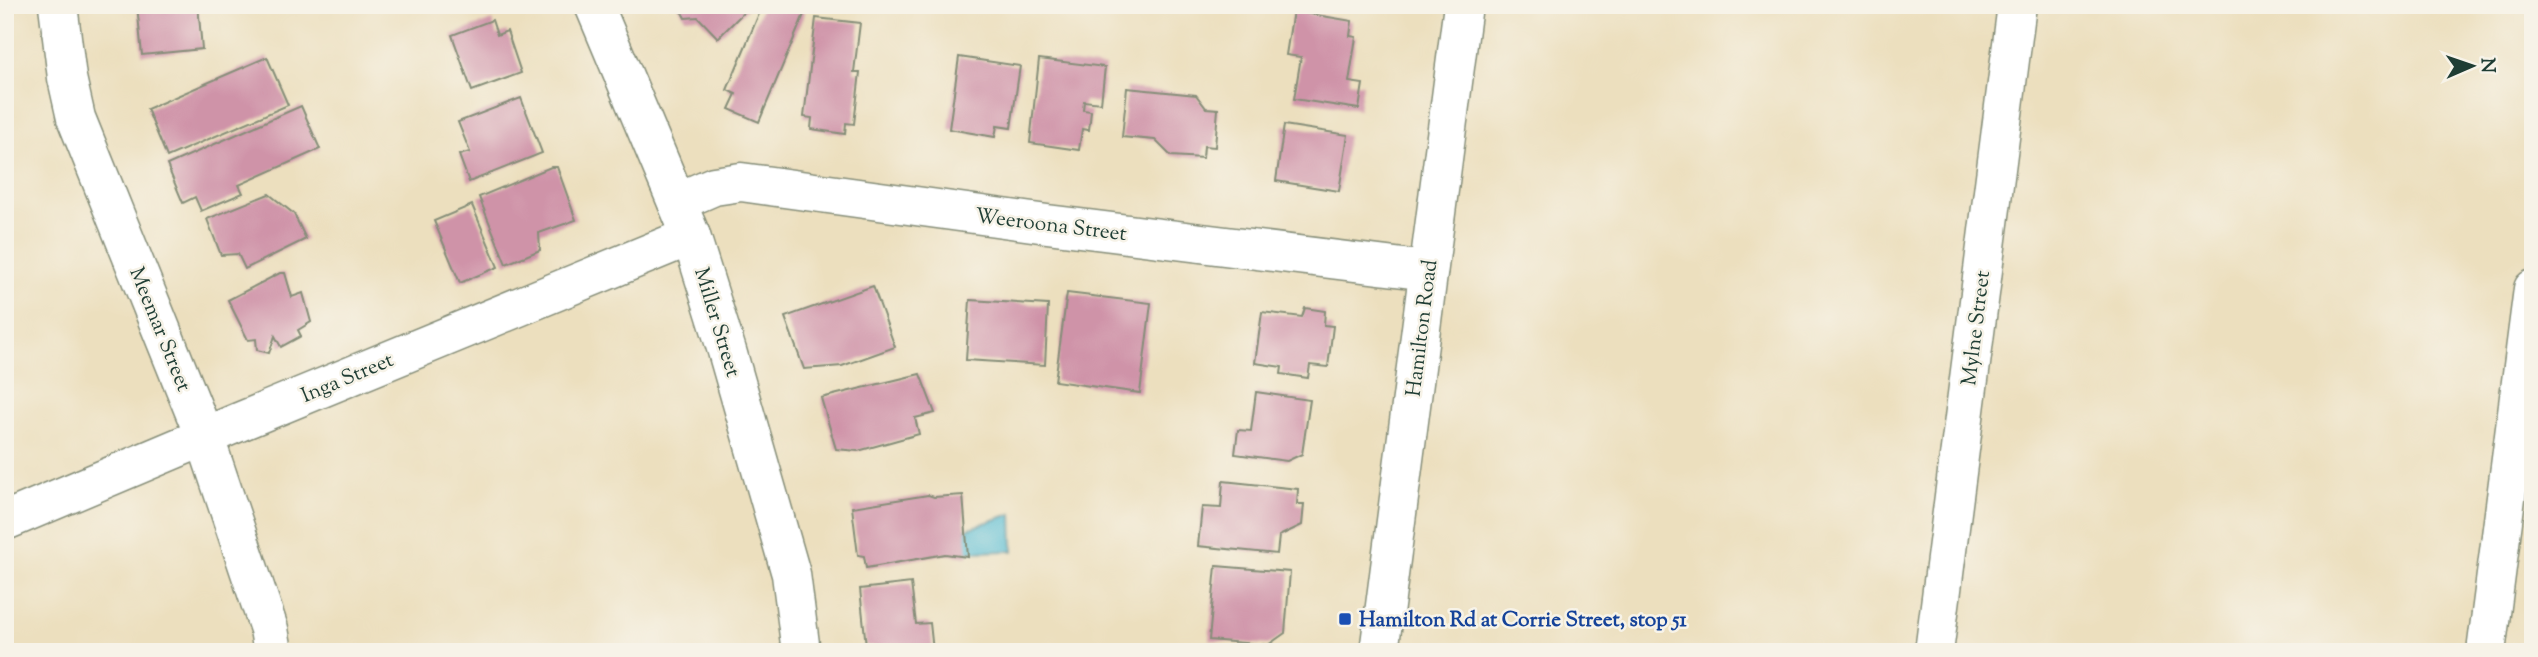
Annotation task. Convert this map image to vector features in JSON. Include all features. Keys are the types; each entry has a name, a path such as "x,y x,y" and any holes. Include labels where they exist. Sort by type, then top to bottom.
{"street":[{"name":"Meemar Street","path":"58,5 67,78 76,118 205,438 261,605 273,652"},
{"name":"Miller Street","path":"594,5 691,236 788,562 801,652"},
{"name":"Hamilton Road","path":"1379,652 1464,5"},
{"name":"Mylne Street","path":"1934,652 2017,5"},
{"name":"Weeroona Street","path":"677,202 714,186 741,181 1047,224 1428,271"},
{"name":"Inga Street","path":"5,521 691,236"},
{"path":"2486,652 2533,289"}],"water":[{"path":"1012,514 1013,551 962,552 961,531"}],"building":[{"path":"137,5 198,5 202,49 142,55"},
{"path":"678,5 751,5 718,38 698,17 685,18"},
{"path":"768,5 790,5 805,12 759,122 729,109 736,94 727,90 761,9"},
{"path":"1293,11 1352,21 1350,36 1356,37 1349,82 1363,84 1359,109 1294,99 1301,57 1286,55"},
{"path":"816,18 860,23 854,72 860,72 854,124 846,123 845,134 811,129 812,118 804,117"},
{"path":"492,20 497,35 507,31 521,73 472,91 452,35"},
{"path":"267,57 288,105 167,157 147,109"},
{"path":"959,57 1020,66 1011,128 997,126 995,137 949,129"},
{"path":"1039,59 1105,67 1101,103 1084,101 1083,110 1091,111 1089,130 1082,129 1079,150 1030,143"},
{"path":"1127,88 1196,95 1206,108 1218,109 1215,147 1204,146 1203,158 1171,156 1155,140 1122,137"},
{"path":"521,98 542,153 469,182 459,155 470,152 458,122"},
{"path":"301,106 320,149 239,185 243,193 201,211 195,197 183,203 167,165"},
{"path":"1284,125 1348,135 1339,191 1276,181"},
{"path":"551,167 557,167 576,220 539,233 540,250 506,264 479,197"},
{"path":"269,194 294,214 306,239 245,269 238,254 221,255 207,219"},
{"path":"472,205 498,267 460,283 434,221"},
{"path":"280,273 285,273 292,297 303,293 311,322 298,330 301,336 281,347 275,336 269,353 257,350 256,339 248,340 228,300"},
{"path":"873,286 895,347 842,366 804,369 785,317"},
{"path":"1067,293 1151,303 1140,393 1055,381"},
{"path":"970,300 1048,305 1045,365 966,360"},
{"path":"1305,308 1325,311 1324,325 1333,326 1328,367 1310,365 1308,378 1281,374 1282,367 1255,363 1262,312 1302,317"},
{"path":"920,374 935,413 915,418 919,434 858,451 836,449 821,398"},
{"path":"1256,392 1310,400 1302,454 1287,461 1235,454 1238,430 1251,431"},
{"path":"1223,481 1298,489 1297,504 1304,504 1302,525 1279,536 1277,554 1198,546 1202,507 1221,508"},
{"path":"928,495 963,495 968,557 945,554 866,568 864,556 858,555 852,507"},
{"path":"1216,566 1290,572 1285,633 1268,645 1209,640"},
{"path":"911,583 916,624 930,623 933,651 878,652 875,647 866,646 860,589"}],"place":[{"name":"Hamilton Rd at Corrie Street, stop 51","path":"1345,619"}]}
